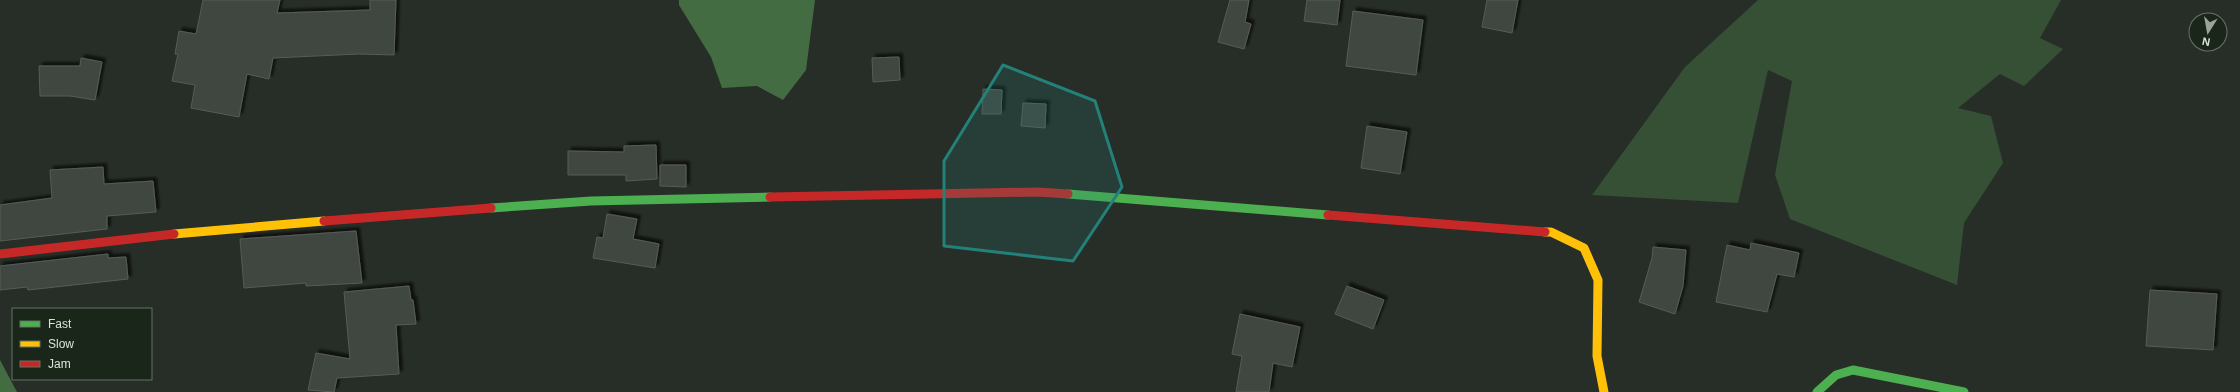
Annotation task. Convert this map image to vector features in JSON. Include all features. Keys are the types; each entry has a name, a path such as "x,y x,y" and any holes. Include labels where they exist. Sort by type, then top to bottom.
{"main road":[{"path":"0,254 238,227 590,201 1030,192 1551,232 1584,248 1598,280 1597,356 1604,392"},
{"path":"1817,392 1836,375 1853,370 1964,392"}],"highlighted area":[{"path":"1003,65 1095,101 1122,187 1073,261 944,246 944,161"}],"shaded area":[{"path":"679,0 815,0 806,70 783,100 757,86 722,88 711,57 679,5"},
{"path":"1758,0 2061,0 2040,38 2063,49 2024,86 2000,74 1958,108 1991,116 2003,163 1964,223 1957,285 1790,219 1775,175 1792,81 1768,70 1738,203 1592,195 1685,67"},
{"path":"0,360 17,392 0,392"}],"building":[{"path":"203,0 280,0 277,13 370,10 370,0 396,0 394,55 359,54 273,58 269,79 247,74 239,117 191,108 195,85 172,81 178,54 175,54 179,31 196,34"},
{"path":"1230,0 1249,0 1245,22 1251,24 1244,49 1218,42"},
{"path":"1307,0 1340,0 1337,25 1304,21"},
{"path":"1487,0 1518,0 1512,33 1482,27"},
{"path":"1353,11 1423,20 1416,75 1346,66"},
{"path":"899,57 900,80 873,82 872,58"},
{"path":"81,58 102,62 95,100 70,96 40,96 39,66 80,66"},
{"path":"983,89 1002,90 1001,114 982,114"},
{"path":"1023,103 1046,104 1045,128 1021,126"},
{"path":"1367,126 1407,132 1400,174 1361,168"},
{"path":"656,145 657,179 626,181 626,175 568,175 568,151 624,152 624,146"},
{"path":"660,165 686,165 686,187 660,186"},
{"path":"103,167 104,184 153,181 156,212 107,216 107,229 0,241 0,205 52,198 50,170"},
{"path":"607,214 637,219 633,239 659,244 655,268 593,258 597,237 603,238"},
{"path":"356,231 362,283 306,286 306,283 244,288 240,239"},
{"path":"1751,243 1799,253 1794,277 1777,274 1767,312 1716,302 1727,245 1750,250"},
{"path":"1653,247 1686,250 1683,286 1675,314 1639,302 1652,258"},
{"path":"108,254 108,258 126,257 128,279 28,290 27,287 0,290 0,266"},
{"path":"409,286 411,300 413,300 416,324 396,325 399,374 337,378 334,392 308,390 316,353 350,359 344,292"},
{"path":"1347,286 1384,300 1373,329 1335,314"},
{"path":"2150,290 2217,294 2213,350 2146,346"},
{"path":"1240,314 1300,327 1292,367 1273,363 1269,392 1236,392 1242,356 1232,354"}],"traffic: fast":[{"path":"1068,194 1328,215"},
{"path":"491,208 591,201 770,197"},
{"path":"1817,392 1836,375 1853,370 1964,392"}],"traffic: slow":[{"path":"174,234 324,221"},
{"path":"1545,232 1551,232 1584,248 1598,280 1597,356 1604,392"}],"traffic: jam":[{"path":"770,197 1038,192 1068,194"},
{"path":"324,221 491,208"},
{"path":"1328,215 1545,232"},
{"path":"0,254 174,234"}]}
